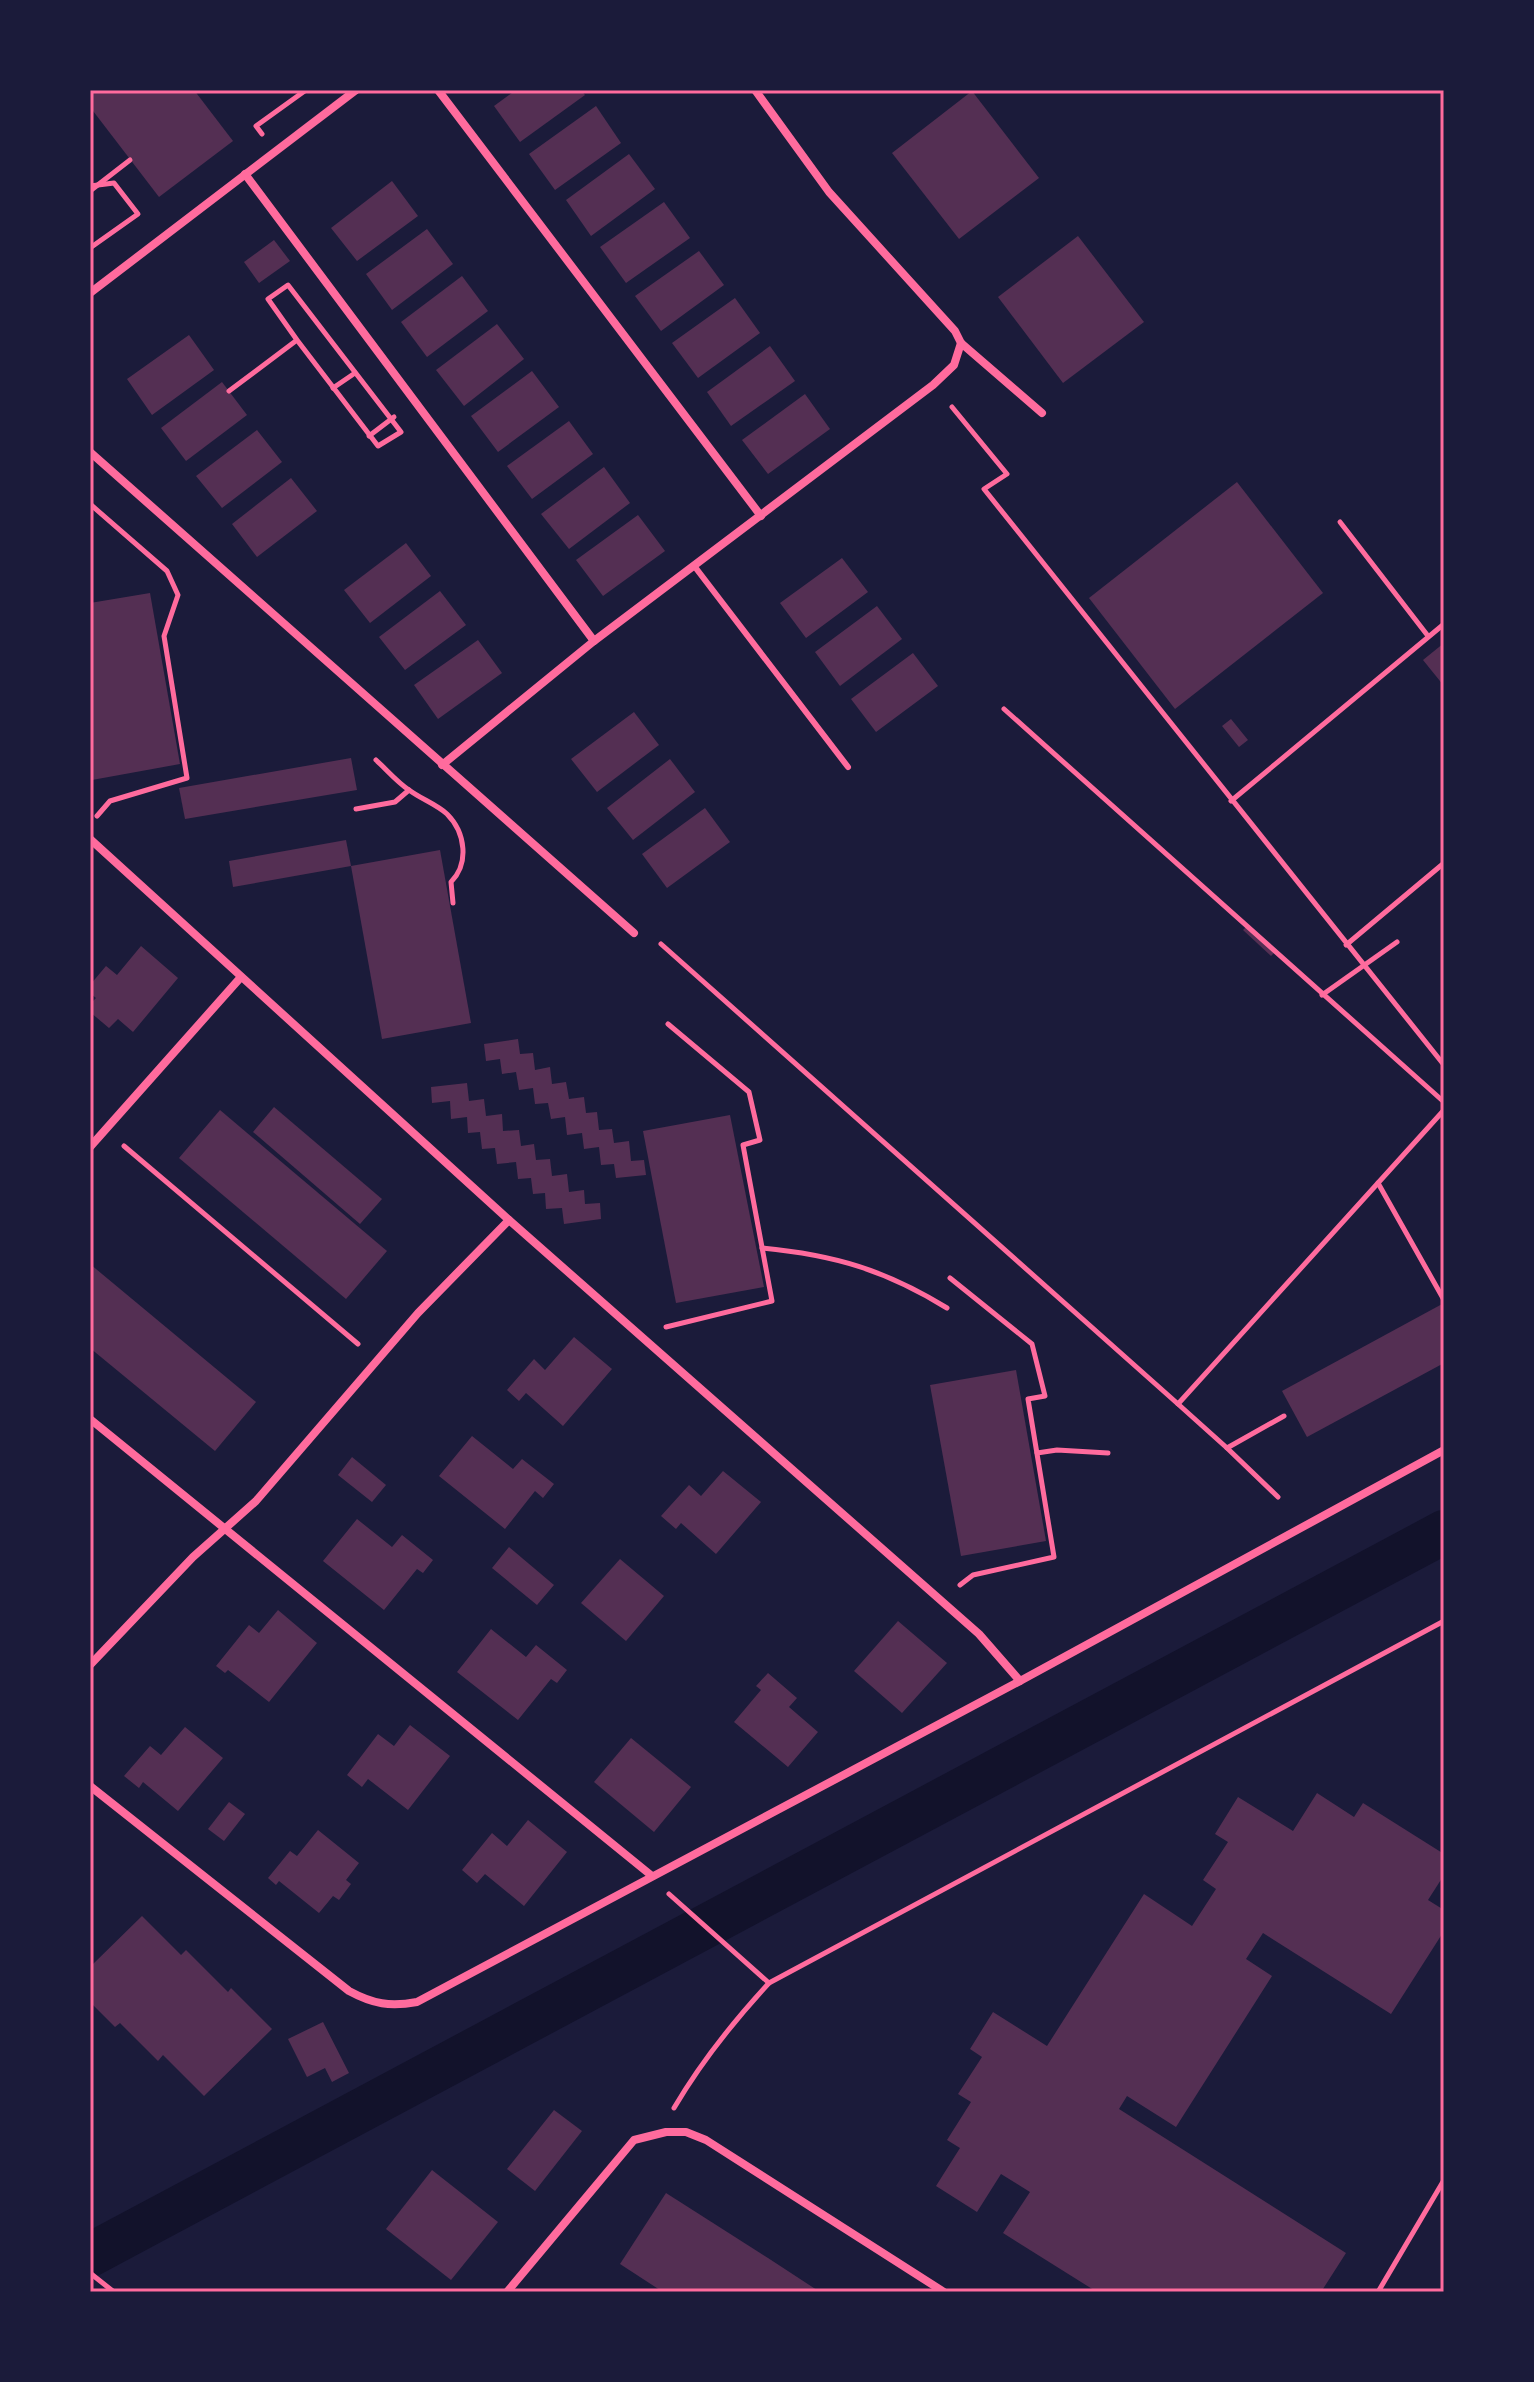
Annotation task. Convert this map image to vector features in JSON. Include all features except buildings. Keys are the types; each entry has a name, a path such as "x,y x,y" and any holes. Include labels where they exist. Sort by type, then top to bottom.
{"street":[{"path":"90,293 356,90"},
{"path":"438,90 761,516"},
{"path":"755,90 829,192 955,331 961,343 1042,413"},
{"path":"245,174 594,641"},
{"path":"442,765 594,641 933,385 954,365 961,343"},
{"path":"90,452 634,933"},
{"path":"90,839 509,1220 979,1634 1020,1681"},
{"path":"90,1147 241,977"},
{"path":"90,1665 224,1528 256,1501 377,1360 509,1220"},
{"path":"90,1419 652,1876"},
{"path":"90,1786 320,1969 367,2000 395,2006 417,2002 1020,1681 1444,1450"},
{"path":"507,2292 634,2140 666,2132 686,2132 706,2140 944,2292"}],"lane":[{"path":"695,567 848,767"}],"path":[{"path":"99,185 130,160"},
{"path":"90,188 114,183 138,214 90,248"},
{"path":"288,285 401,432 378,446 297,340 268,299 288,285"},
{"path":"229,391 297,340"},
{"path":"952,407 1007,474 984,489 1444,1065"},
{"path":"90,504 167,571 178,595 164,636 187,778 110,801 90,825"},
{"path":"1340,522 1428,636"},
{"path":"1231,801 1444,624"},
{"path":"1004,709 1444,1102"},
{"path":"376,760 409,790 448,815 459,834 464,854 461,871 451,882 453,903"},
{"path":"356,809 395,802 409,790"},
{"path":"1346,945 1444,863"},
{"path":"1322,995 1397,942"},
{"path":"661,944 1178,1404 1278,1497"},
{"path":"638,1334 772,1301 743,1145 760,1140 752,1100 737,1078 668,1024"},
{"path":"1178,1404 1444,1110"},
{"path":"104,1130 377,1360"},
{"path":"1378,1183 1444,1300"},
{"path":"762,1248 805,1252 880,1271 947,1308"},
{"path":"941,1602 973,1575 1054,1557 1028,1399 1045,1396 1032,1344 991,1315 950,1278"},
{"path":"1227,1448 1284,1416"},
{"path":"1037,1453 1057,1450 1108,1453"},
{"path":"666,2132 672,2110 692,2076 769,1983 1444,1621"},
{"path":"664,1890 749,1962 769,1983"},
{"path":"1378,2292 1444,2180"},
{"path":"90,2273 114,2292"}],"waterway":[{"path":"90,2255 1444,1532"}]}
